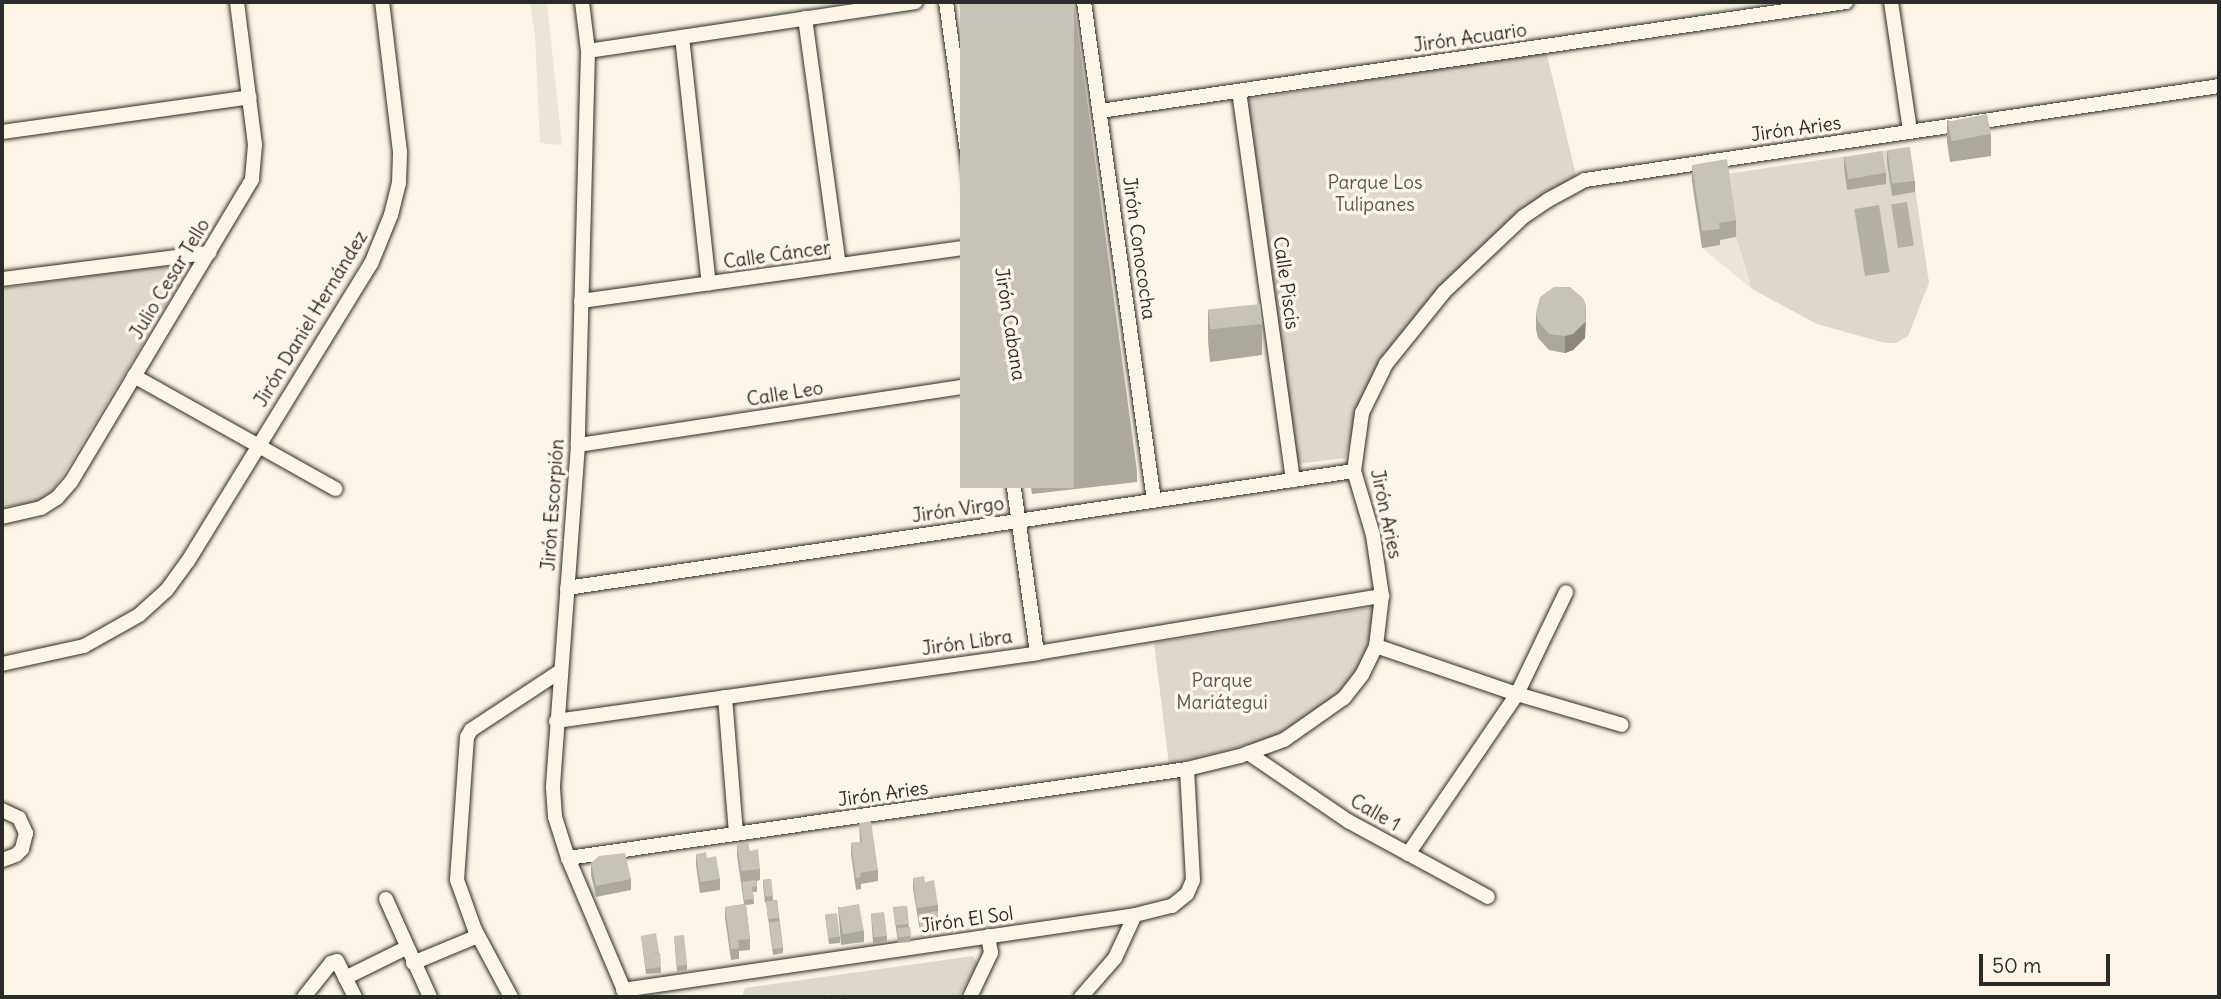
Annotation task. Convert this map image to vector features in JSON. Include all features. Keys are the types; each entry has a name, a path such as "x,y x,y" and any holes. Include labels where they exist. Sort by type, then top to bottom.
{"street":[{"name":"Julio Cesar Tello","path":"2,517 41,508 57,498 71,482 252,179 255,145 237,2"},
{"name":"Jirón Daniel Hernández","path":"2,664 84,646 139,615 166,591 188,561 370,264 391,215 399,183 400,152 382,2"},
{"name":"Jirón Escorpión","path":"582,2 588,51 578,445 559,672 553,788 555,817 568,858 625,993"},
{"path":"588,51 915,2"},
{"name":"Jirón Cabana","path":"946,2 1037,653"},
{"name":"Jirón Conococha","path":"1084,2 1154,500"},
{"name":"Jirón Acuario","path":"1100,111 1846,2"},
{"path":"1891,2 1910,131"},
{"path":"805,18 839,265"},
{"path":"682,37 709,284"},
{"name":"Jirón Aries","path":"568,858 1187,769 1248,753 1284,740 1344,698 1363,675 1376,646 1382,597 1373,535 1354,471 1362,413 1386,364 1444,292 1523,217 1585,180 2219,86"},
{"name":"Calle Piscis","path":"1239,91 1293,480"},
{"path":"2,132 250,97"},
{"name":"Calle Cáncer","path":"581,300 979,246"},
{"path":"2,279 209,253"},
{"path":"134,376 335,489"},
{"name":"Calle Leo","path":"578,445 999,381"},
{"name":"Jirón Virgo","path":"567,588 1354,471"},
{"path":"1408,854 1517,694 1566,592"},
{"name":"Jirón Libra","path":"556,721 1037,653 1382,597"},
{"path":"1376,646 1517,694 1622,725"},
{"path":"512,997 478,936 457,875 467,737 471,730 559,672"},
{"path":"725,697 736,834"},
{"name":"Calle 1","path":"1248,753 1335,813 1488,897"},
{"name":"Jirón El Sol","path":"625,993 1135,915 1172,906 1181,901 1191,885 1187,769"},
{"path":"2,810 19,818 26,833 22,849 16,855 2,860"},
{"path":"386,900 430,997"},
{"path":"1081,997 1115,958 1135,915"},
{"path":"413,963 478,936"},
{"path":"970,997 991,953 988,936"},
{"path":"345,978 406,948"},
{"path":"304,997 331,963 337,961 355,997"}],"shaded area":[{"path":"530,2 547,2 562,145 540,143 535,36"},
{"path":"1726,174 1736,237 1752,289 1702,248 1691,179"},
{"path":"1907,202 1914,245 1898,248 1891,205"},
{"path":"1879,205 1890,272 1865,276 1854,209"}],"green space":[{"name":"Parque Los Tulipanes","path":"1546,51 1576,175 1526,210 1456,274 1356,417 1345,458 1298,464 1246,100"},
{"path":"1909,147 1929,283 1908,336 1896,343 1885,343 1817,324 1752,289 1736,237 1726,174"},
{"path":"172,265 183,277 56,486 46,497 31,503 2,507 2,288"},
{"name":"Parque Mariátegui","path":"1374,607 1375,626 1364,656 1345,687 1310,715 1267,740 1169,765 1154,643"},
{"path":"973,956 978,964 958,997 837,997 828,994 827,997 742,997 745,988"}],"building":[{"path":"960,2 1074,2 1074,488 960,488"},
{"path":"1987,114 1991,134 1952,141 1948,122"},
{"path":"1910,147 1915,181 1892,184 1887,150"},
{"path":"1882,151 1886,173 1848,179 1845,158"},
{"path":"1727,159 1736,220 1719,223 1720,229 1702,231 1692,165"},
{"path":"1554,287 1570,287 1583,298 1586,305 1585,322 1573,334 1549,334 1538,321 1536,313 1540,297"},
{"path":"1260,304 1262,324 1210,329 1208,309"},
{"path":"871,821 878,870 860,873 861,877 856,878 851,843 862,842 859,823"},
{"path":"748,842 750,851 758,849 760,869 741,871 737,844"},
{"path":"706,852 707,858 716,856 720,879 700,882 696,854"},
{"path":"625,853 631,879 596,886 591,863 599,856"},
{"path":"924,876 925,882 934,880 938,905 917,908 913,878"},
{"path":"771,879 773,896 765,897 763,880"},
{"path":"756,880 757,886 752,887 754,899 744,900 742,882"},
{"path":"777,900 779,918 768,919 766,901"},
{"path":"746,904 750,939 738,940 739,948 731,949 725,907"},
{"path":"859,904 864,931 843,934 838,908"},
{"path":"907,906 909,924 895,925 893,907"},
{"path":"937,911 940,929 921,932 918,914"},
{"path":"884,912 887,936 874,937 871,914"},
{"path":"837,913 840,937 828,938 825,914"},
{"path":"779,921 783,948 773,949 769,922"},
{"path":"910,927 911,936 898,937 897,928"},
{"path":"656,933 659,952 652,954 660,953 661,967 646,969 641,936"},
{"path":"684,935 687,965 677,966 674,936"}]}
